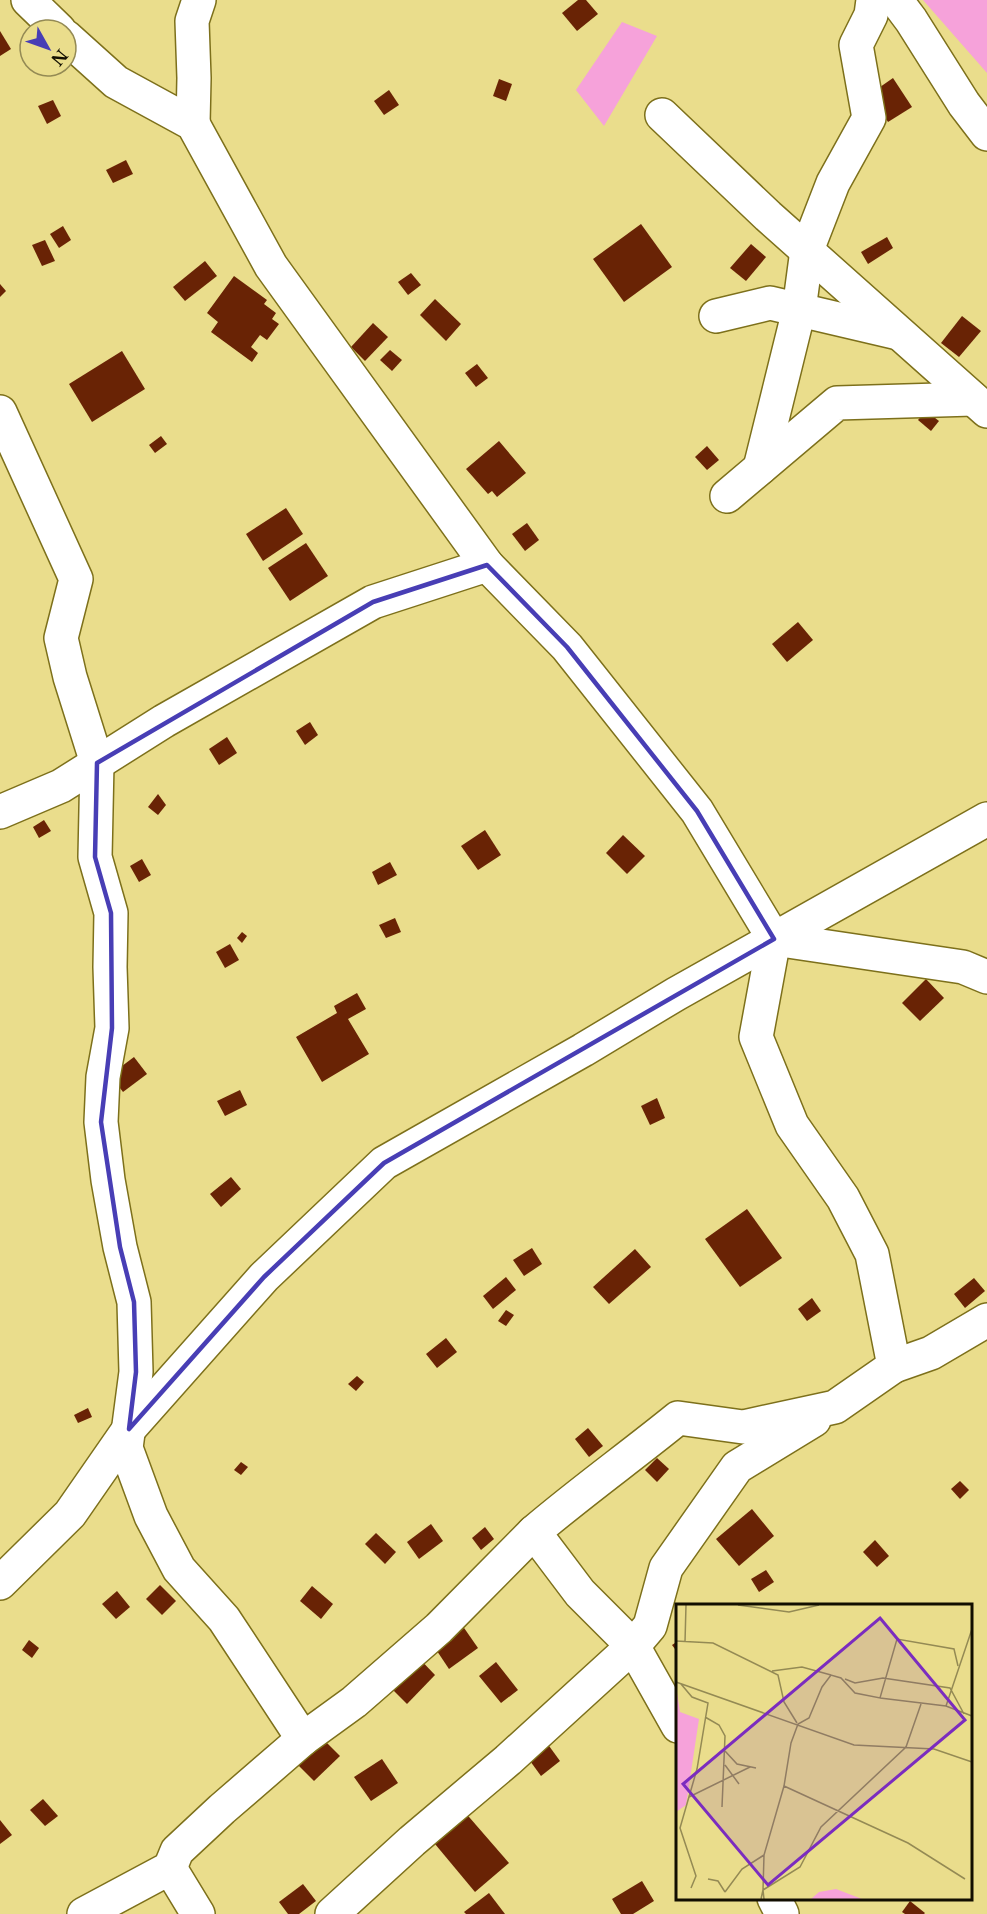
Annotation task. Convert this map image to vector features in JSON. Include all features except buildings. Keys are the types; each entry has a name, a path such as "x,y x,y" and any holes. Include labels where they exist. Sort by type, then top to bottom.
{"street":[{"path":"28,0 46,18"},
{"path":"199,0 192,21 193,124 271,266 487,565 567,647 698,811 774,939 756,1037 792,1125 843,1198 872,1254 894,1366"},
{"path":"760,468 799,310 807,250 833,183 868,118 856,45 871,15 873,0"},
{"path":"896,0 964,104 987,134"},
{"path":"78,48 116,82 193,124"},
{"path":"662,115 807,250 980,405"},
{"path":"716,316 770,303 899,333"},
{"path":"727,496 837,403 980,405"},
{"path":"0,412 76,579 61,638 69,677 97,763 95,856 111,912 112,1028 103,1077 101,1122 120,1247 134,1302 136,1372 126,1448 151,1516 179,1569 224,1619 303,1739"},
{"path":"0,812 61,786 164,721 373,602 487,565"},
{"path":"0,1583 70,1514 129,1429 264,1277 384,1162 987,819"},
{"path":"774,939 963,967 987,977"},
{"path":"332,1914 412,1841 508,1760 633,1646 650,1626 666,1568 737,1467 835,1407 894,1366 932,1353 987,1320"},
{"path":"84,1914 170,1869 177,1851 303,1739 354,1702 439,1628 534,1532 678,1418 743,1427 835,1407"},
{"path":"534,1532 580,1593 633,1646 676,1722"},
{"path":"170,1869 198,1914"},
{"path":"774,1899 782,1914"}],"highlighted area":[{"path":"487,565 567,647 697,811 774,939 384,1163 264,1277 129,1429 136,1372 134,1302 120,1247 101,1122 112,1028 111,913 95,857 97,763 373,602"}],"shaded area":[{"path":"923,0 987,0 987,73"},
{"path":"622,22 657,36 604,126 576,90"}]}
